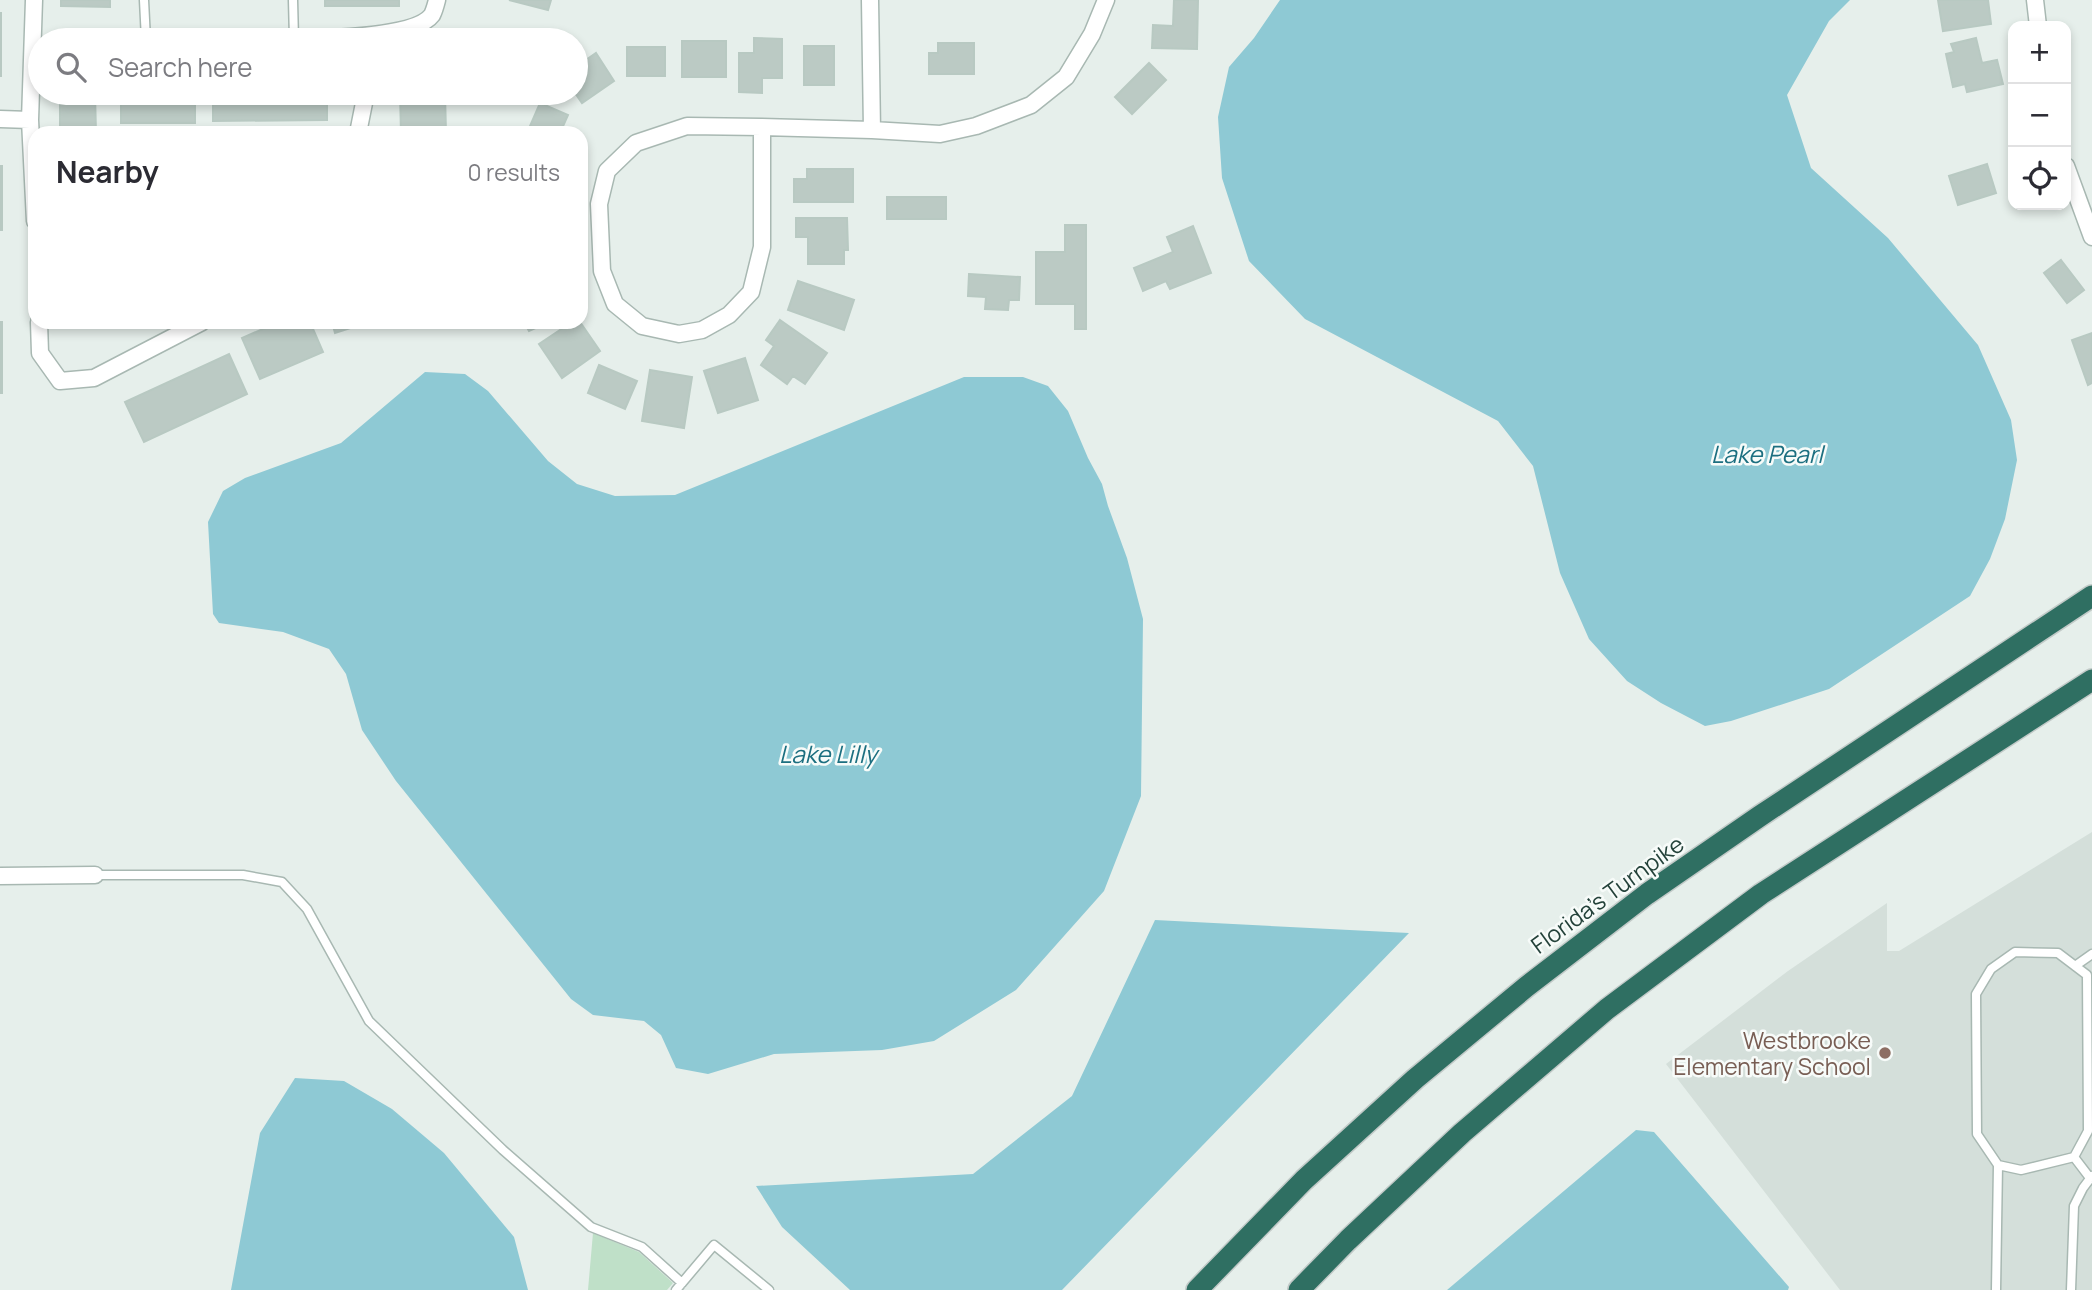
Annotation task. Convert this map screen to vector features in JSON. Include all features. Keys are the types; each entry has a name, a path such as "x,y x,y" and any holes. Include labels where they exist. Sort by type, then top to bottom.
{"highway":[{"name":"Florida's Turnpike","path":"1197,1290 1304,1180 1415,1079 1526,987 1647,894 2092,596"},
{"path":"1299,1290 1462,1133 1607,1009 1761,894 2092,680"}],"street":[{"path":"34,0 36,28"},
{"path":"414,28 431,16 437,0"},
{"path":"870,0 872,130"},
{"path":"762,127 762,247 751,292 729,316 702,330 679,334 642,326 615,304 602,271 599,204 607,171 636,143 687,126 762,127 872,130 940,134 976,126 1031,105 1066,77 1092,34 1105,0"},
{"path":"2035,0 2037,21"},
{"path":"30,126 32,105"},
{"path":"359,126 364,105"},
{"path":"0,119 30,120"},
{"path":"2071,180 2092,237"},
{"path":"39,329 40,352 60,382 94,378 188,329"},
{"path":"0,876 95,875"}],"lane":[{"path":"144,0 145,28"},
{"path":"293,0 294,28"},
{"path":"95,875 243,874 282,882 307,909 369,1021 503,1150 592,1227 642,1247 679,1286 714,1245 769,1290"},
{"path":"1996,1290 1998,1165 1977,1134 1976,994 1992,969 2015,952 2058,953 2087,975 2088,1130 2074,1157 2021,1170 1998,1165"},
{"path":"2075,966 2092,954"},
{"path":"2071,1290 2074,1206 2091,1177 2074,1157"}],"shaded area":[{"name":"Westbrooke Elementary School","path":"2092,832 2092,1290 1840,1290 1666,1064 1788,971 1887,903 1887,951 1899,951"}],"green space":[{"path":"593,1233 639,1252 673,1283 667,1290 588,1290"}],"water":[{"name":"Lake Pearl","path":"1280,0 1850,0 1829,21 1787,95 1811,168 1888,238 1978,345 2011,420 2017,460 2005,519 1990,559 1970,596 1829,689 1731,721 1705,726 1627,681 1589,639 1560,573 1533,466 1498,421 1305,319 1249,261 1222,178 1218,117 1229,67 1254,38"},
{"name":"Lake Lilly","path":"425,372 465,374 488,391 548,461 577,484 615,496 675,495 964,377 1023,377 1048,386 1068,411 1102,484 1127,558 1143,619 1141,796 1104,891 1016,990 934,1041 882,1050 774,1054 708,1074 676,1068 661,1035 644,1021 593,1015 571,999 396,781 362,730 346,674 329,649 283,632 219,623 213,614 208,522 223,491 245,478 341,443"},
{"path":"1155,920 1409,933 1062,1290 850,1290 782,1227 756,1186 973,1174 1072,1096"},
{"path":"295,1078 344,1081 392,1109 444,1153 514,1237 528,1290 231,1290 260,1133"},
{"path":"1636,1130 1654,1132 1789,1287 1788,1290 1447,1290"}],"building":[{"path":"61,0 110,0 110,7 61,6"},
{"path":"325,0 399,0 399,6 325,6"},
{"path":"509,0 551,0 548,10"},
{"path":"1174,0 1198,0 1197,49 1152,48 1153,25 1173,26"},
{"path":"1938,0 1988,0 1991,24 1943,31"},
{"path":"1,13 1,76 0,76"},
{"path":"754,38 782,39 782,78 762,78 762,93 739,92 739,53 754,53"},
{"path":"1976,38 1982,63 1997,60 2003,84 1967,92 1965,84 1953,87 1946,54 1954,52 1951,44"},
{"path":"682,41 726,41 726,77 682,77"},
{"path":"938,43 974,43 974,74 929,74 929,53 938,53"},
{"path":"804,46 834,46 834,85 804,85"},
{"path":"627,47 665,47 665,76 627,76"},
{"path":"596,53 614,81 588,99 588,59"},
{"path":"1149,63 1166,80 1132,114 1115,97"},
{"path":"60,105 95,105 96,126 60,126"},
{"path":"121,105 195,105 195,123 121,123"},
{"path":"213,105 327,105 327,120 213,121"},
{"path":"400,105 445,105 446,126 401,126"},
{"path":"539,105 568,115 563,126 530,126"},
{"path":"1987,164 1996,193 1958,205 1949,176"},
{"path":"2,166 2,230 0,230"},
{"path":"807,169 853,169 853,202 794,202 794,179 807,179"},
{"path":"887,197 946,197 946,219 887,219"},
{"path":"796,218 847,218 848,250 844,250 844,264 808,264 808,237 796,237"},
{"path":"1065,225 1086,225 1086,329 1075,329 1075,304 1036,304 1036,252 1065,252"},
{"path":"1193,226 1211,273 1170,289 1166,281 1143,291 1134,268 1173,252 1167,237"},
{"path":"2061,260 2084,290 2067,303 2044,273"},
{"path":"969,274 1020,277 1019,300 1009,300 1008,310 985,309 986,297 968,296"},
{"path":"798,281 854,300 844,330 788,310"},
{"path":"780,320 827,353 805,384 793,376 787,384 761,365 774,346 766,340"},
{"path":"2,322 2,393 0,393"},
{"path":"263,329 313,329 323,352 260,379 242,338"},
{"path":"562,329 585,329 600,351 562,378 539,344"},
{"path":"2092,333 2092,383 2088,385 2072,340"},
{"path":"229,354 247,394 144,442 125,402"},
{"path":"745,358 758,400 718,413 704,371"},
{"path":"599,365 637,381 625,409 588,393"},
{"path":"650,370 692,377 684,428 642,421"}],"place":[{"name":"Westbrooke Elementary School","path":"1885,1053"}]}
